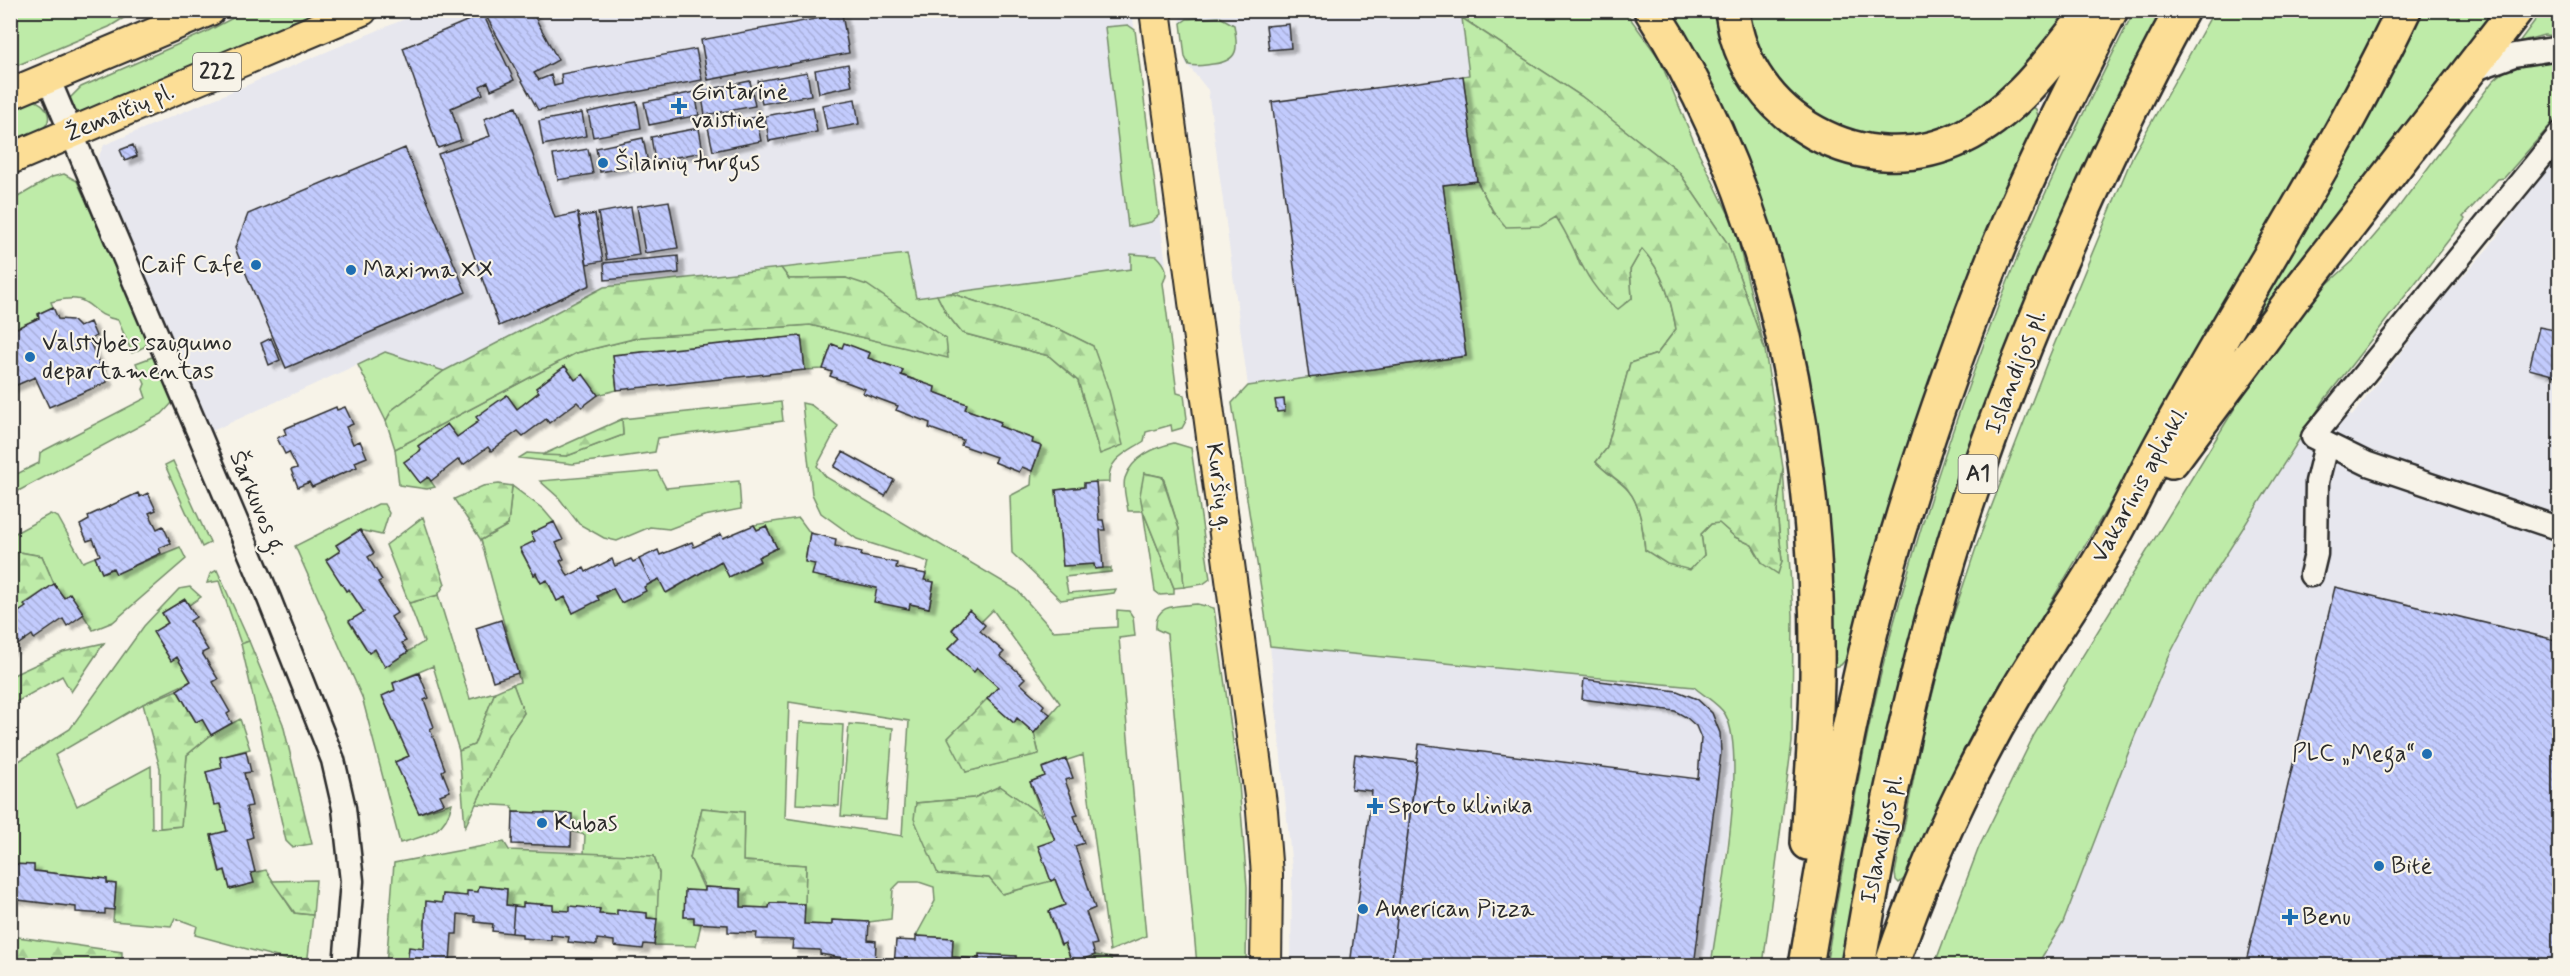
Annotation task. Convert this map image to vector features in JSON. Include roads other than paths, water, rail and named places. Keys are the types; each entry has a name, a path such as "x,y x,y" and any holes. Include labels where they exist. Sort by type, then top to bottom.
{"highway":[{"path":"1652,10 1678,52 1734,170 1754,228 1794,395 1813,537 1817,679 1804,966"},
{"path":"1732,10 1743,56 1760,85 1778,107 1821,138 1848,148 1892,154 1932,150 1964,137 2010,108 2091,10"},
{"name":"A1","path":"1804,966 1833,804 1867,647 1923,456 1985,279 2052,130 2111,10"},
{"name":"Islandijos pl.","path":"1858,966 1874,874 1933,615 1983,459 2016,368 2080,214 2127,111 2182,10"},
{"name":"Vakarinis aplinkl.","path":"1891,966 1904,927 1940,845 1984,751 2015,693 2111,541 2167,434 2258,280 2348,118 2404,10"},
{"path":"2111,541 2516,10"}],"main road":[{"name":"Žemaičių pl.","path":"10,159 362,10"},
{"name":"Kuršių g.","path":"1155,10 1262,811 1267,875 1266,966"},
{"name":"222","path":"10,94 206,11"},
{"path":"10,173 72,134"}],"street":[{"path":"2469,72 2514,55 2559,48"},
{"name":"Šarkuvos g.","path":"48,78 268,596 333,760 344,808 352,881 345,966"},
{"path":"2559,134 2313,437 2326,445 2430,486 2559,529"},
{"path":"2311,575 2316,554 2317,482 2326,445"}],"place":[{"name":"Gintarinė vaistinė","path":"679,106"},
{"name":"Šilainių turgus","path":"603,163"},
{"name":"Caif Cafe","path":"256,265"},
{"name":"Maxima XX","path":"351,270"},
{"name":"Valstybės saugumo departamentas","path":"30,357"},
{"name":"PLC „Mega“","path":"2427,754"},
{"name":"Sporto klinika","path":"1375,806"},
{"name":"Kubas","path":"542,823"},
{"name":"Bitė","path":"2379,866"},
{"name":"American Pizza","path":"1363,909"},
{"name":"Benu","path":"2290,917"}]}
